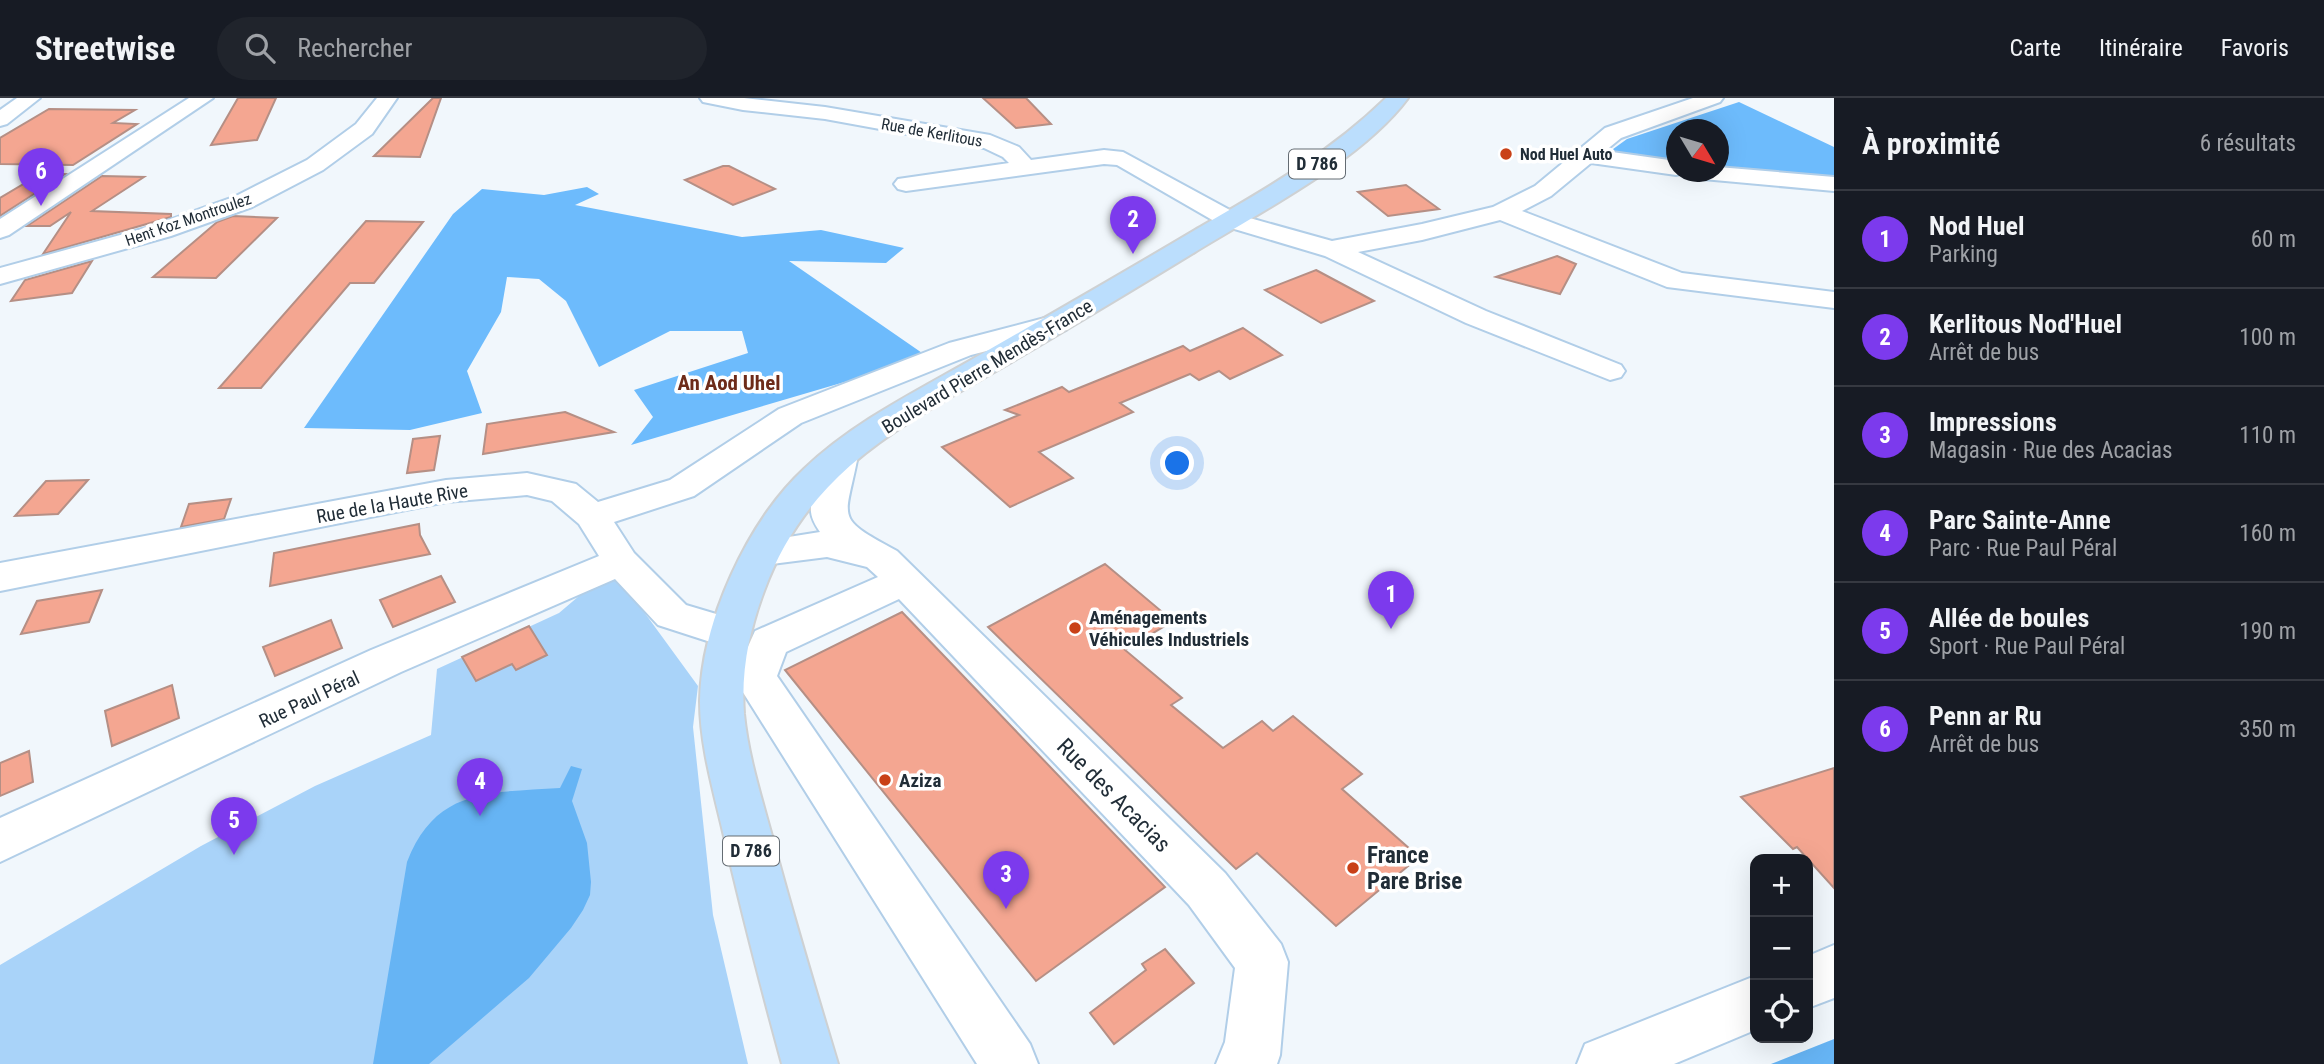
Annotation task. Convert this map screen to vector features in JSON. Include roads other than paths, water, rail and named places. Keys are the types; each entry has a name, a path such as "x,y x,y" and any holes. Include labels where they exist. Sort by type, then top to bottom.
{"main road":[{"name":"Boulevard Pierre Mendès-France","path":"810,1064 755,867 725,743 722,684 729,634 739,603 764,552 799,495 841,455 920,401 1056,324 1293,181 1341,147 1398,98"}],"street":[{"path":"0,120 30,98"},
{"path":"0,230 203,98"},
{"name":"Hent Koz Montroulez","path":"0,276 162,231 243,202 316,165 364,129 387,98"},
{"name":"Rue de Kerlitous","path":"710,98 825,113 990,142 1011,152 1026,168"},
{"path":"791,109 816,98"},
{"path":"1026,168 1104,157 1123,159 1222,225 1264,241 1331,249 1422,232 1502,212 1543,191 1612,133 1713,98"},
{"path":"1584,155 1666,167"},
{"name":"Rue de Kerlitous","path":"906,184 1026,168"},
{"path":"1729,174 1834,184"},
{"path":"1502,212 1677,281 1834,300"},
{"path":"1331,249 1476,317 1610,371"},
{"path":"592,516 682,488 790,416 960,349 1056,324"},
{"path":"841,455 828,507 832,524 893,571"},
{"name":"Rue de la Haute Rive","path":"0,578 446,492 527,484 564,492 592,516 621,562 672,615 729,634"},
{"path":"764,552 828,544 893,571"},
{"name":"Rue Paul Péral","path":"0,841 451,633 621,562"},
{"path":"893,571 769,642 755,678 1010,1064"},
{"name":"Rue des Acacias","path":"893,571 1207,889 1262,962 1252,1055 1244,1064"},
{"path":"1813,980 1834,971"},
{"path":"1605,1064 1750,1005"}],"place":[{"name":"Nod Huel Auto","path":"1506,154"},
{"name":"Penn ar Ru","path":"41,206"},
{"name":"Kerlitous Nod'Huel","path":"1133,254"},
{"name":"Aménagements Véhicules Industriels","path":"1075,628"},
{"name":"Nod Huel","path":"1391,629"},
{"name":"Aziza","path":"885,780"},
{"name":"Parc Sainte-Anne","path":"480,816"},
{"name":"Allée de boules","path":"234,855"},
{"name":"France Pare Brise","path":"1353,868"},
{"name":"Impressions","path":"1006,909"}],"district":[{"name":"An Aod Uhel","path":"729,383"}]}
